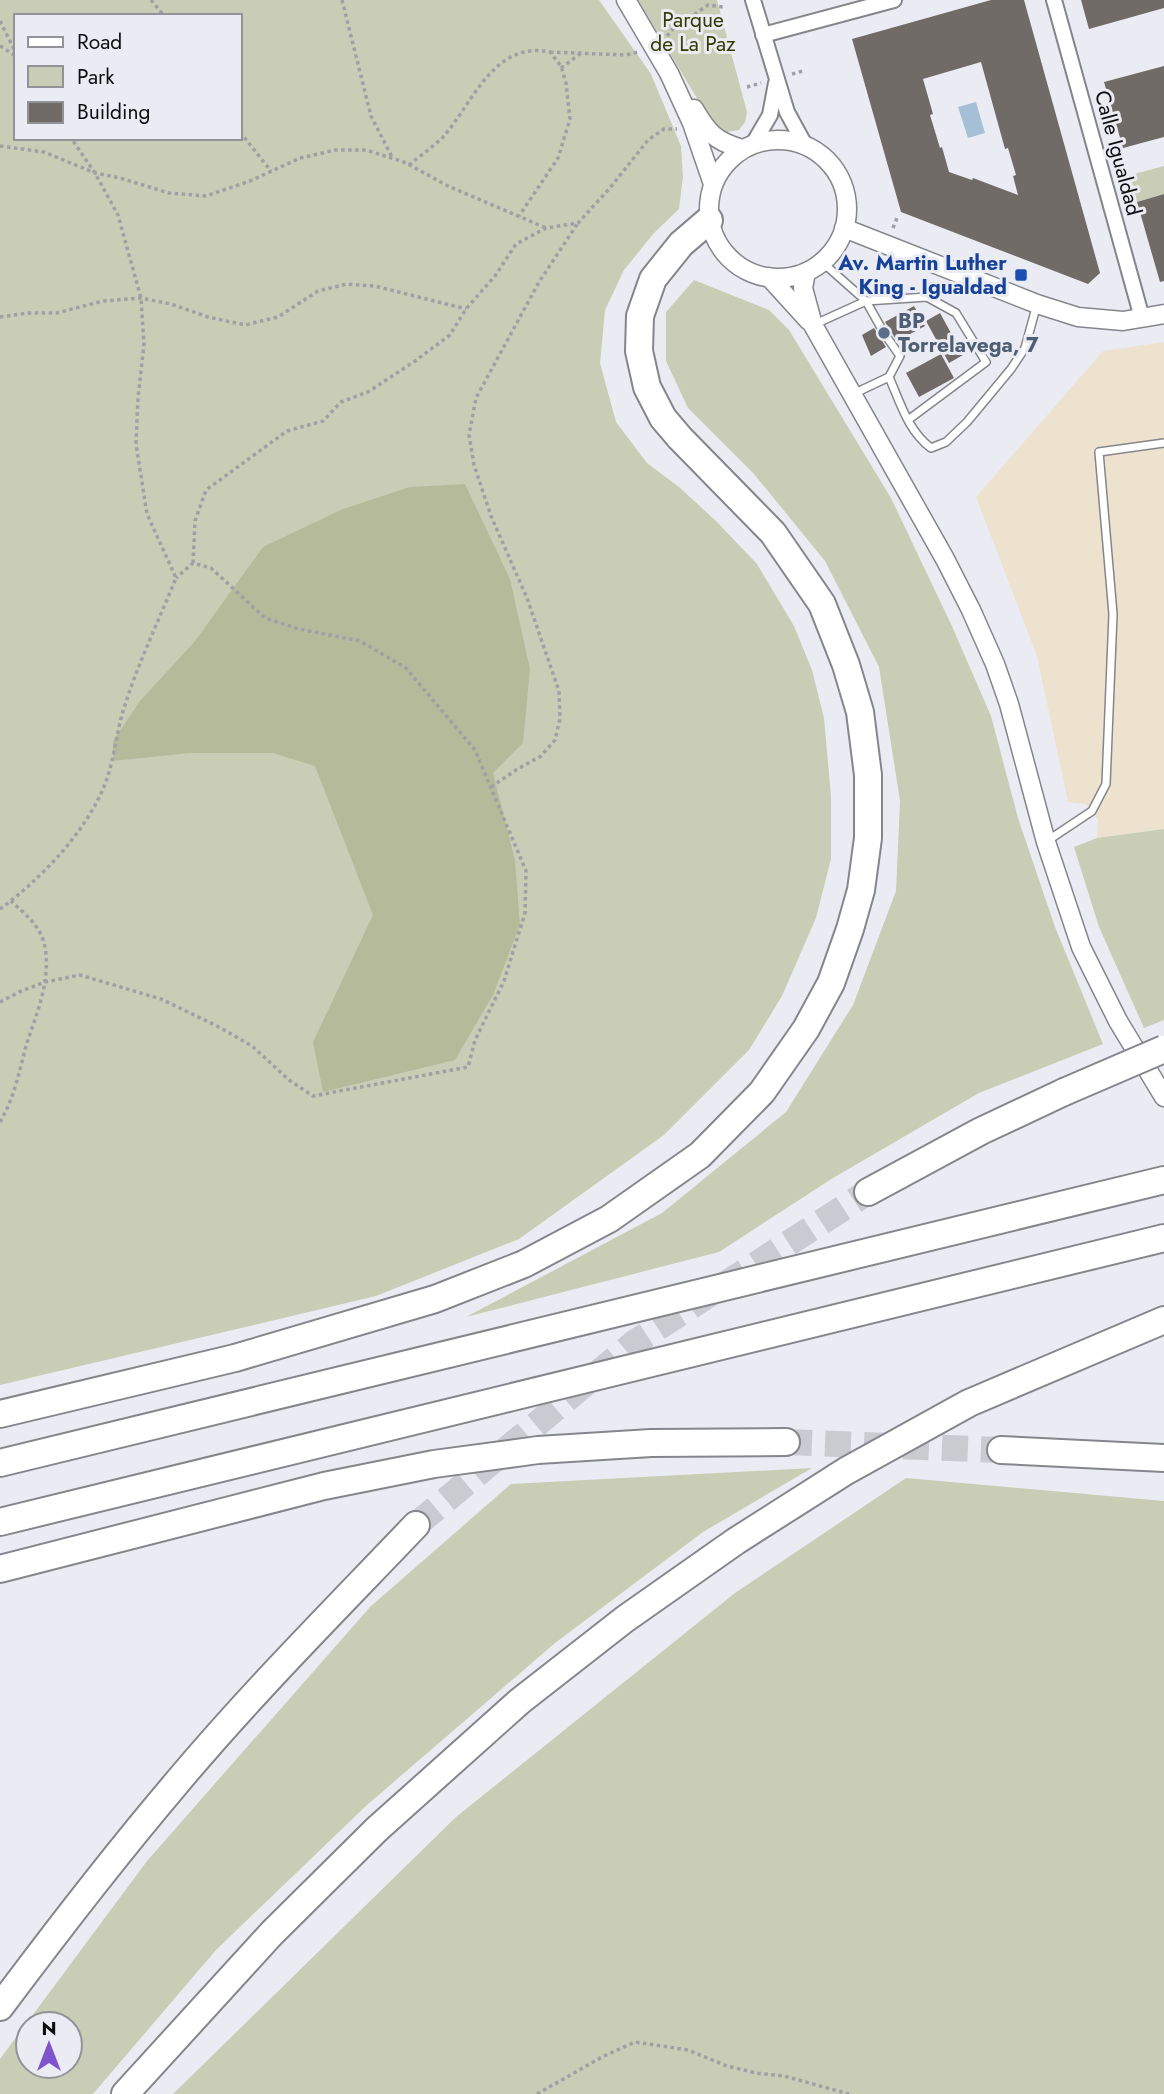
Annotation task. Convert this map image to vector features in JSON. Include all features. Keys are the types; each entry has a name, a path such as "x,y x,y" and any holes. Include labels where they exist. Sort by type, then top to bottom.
{"highway":[{"path":"0,1414 235,1358 435,1299 524,1264 609,1219 700,1155 762,1091 806,1029 831,983 861,890 868,838 868,775 860,712 846,665 822,604 773,533 663,418 647,387 639,351 640,316 644,303 653,279 681,244 709,220"},
{"path":"868,1192 981,1131 1164,1049"},
{"path":"0,1463 1164,1180"},
{"path":"0,1522 1164,1238"},
{"path":"125,2094 272,1933 377,1829 520,1701 625,1619 736,1541 846,1471 970,1404 1152,1324"},
{"path":"0,1569 324,1486 435,1464 538,1450 651,1443 786,1442"},
{"path":"1001,1450 1164,1458"},
{"path":"0,2007 74,1909 175,1785 290,1656 416,1525"}],"street":[{"path":"626,0 669,73 711,136 725,144 748,146 778,140 805,145 826,159 840,179 847,201 844,228 838,242 822,262 806,272 787,277 769,277 751,272 728,257 718,243 709,220 709,201 720,169 732,156 748,146 770,115 776,79"},
{"path":"753,0 787,112 805,145"},
{"path":"763,35 894,0"},
{"name":"Calle Igualdad","path":"1054,0 1142,318"},
{"path":"669,73 694,129 713,184"},
{"path":"844,228 1037,304 1078,317 1123,321 1164,314"},
{"path":"806,272 803,288 813,325"},
{"path":"769,277 813,325 971,610 995,664 1020,739 1046,842 1081,947 1118,1020 1164,1097"}],"lane":[{"path":"822,262 866,301 900,356 889,377 853,394"},
{"path":"813,325 866,301 928,297 956,313 986,362 908,420"},
{"path":"889,377 919,439 931,447 946,442 967,422 1025,348 1037,304"},
{"path":"1046,842 1092,811 1105,784 1114,614 1099,452 1164,443"}],"path":[{"path":"151,0 162,14"},
{"path":"342,0 371,116 392,158"},
{"path":"662,39 708,5 723,7"},
{"path":"0,21 14,50"},
{"path":"409,165 442,137 484,78 518,52 536,49 626,55 643,49"},
{"path":"519,216 558,158 570,119 566,83 561,68 550,52"},
{"path":"561,68 581,53"},
{"path":"491,788 541,756 555,740 560,719 559,691 527,598 491,516 474,465 469,435 476,398 539,282 578,223 648,140 664,129 694,129"},
{"path":"242,135 271,171"},
{"path":"72,140 95,173 117,215 141,298 144,344 136,444 147,514 176,578"},
{"path":"0,146 44,152 95,173 169,193 206,196 250,181 300,158 336,150 366,150 409,165 447,186 546,228"},
{"path":"0,909 47,867 84,824 105,784 123,712 146,648 176,578 192,563 195,521 206,490 287,431 323,421 341,402 368,392 450,335 466,309 495,276 516,244 546,228 578,223"},
{"path":"0,317 57,313 103,301 141,298 244,325 278,317 318,290 347,284 375,286 466,309"},
{"path":"0,1002 45,982 80,975 161,999 253,1046 289,1080 313,1096 468,1068 475,1040 504,981 525,913 526,871 475,750 406,668 360,642 299,629 265,618 211,568 192,563"},
{"path":"0,1122 8,1108 42,1001 45,982 45,946 36,925 11,901"},
{"path":"537,2094 602,2057 635,2042 688,2050 727,2066 784,2076 849,2094"}],"shaded area":[{"path":"1164,342 1164,829 1097,838 1098,820 1092,811 1086,804 1068,802 1037,656 976,497 1103,351"}],"green space":[{"path":"0,0 599,0 651,74 681,146 683,177 679,209 654,233 624,270 605,310 600,363 616,422 647,463 679,487 757,564 794,626 812,670 824,718 831,796 831,859 816,918 782,996 749,1050 664,1135 519,1239 376,1296 0,1385"},
{"name":"Parque de La Paz","path":"638,0 717,0 747,112 745,122 739,130 727,132 704,110"},
{"path":"1164,166 1164,194 1137,202 1130,175"},
{"path":"694,280 769,310 789,330 891,498 991,716 1018,818 1055,927 1103,1044 979,1093 833,1178 719,1252 466,1317 662,1213 786,1112 853,1005 896,891 900,801 879,667 825,561 754,474 688,408 666,361 666,312"},
{"path":"465,484 510,579 530,669 523,743 493,773 515,860 520,925 493,995 455,1060 323,1092 313,1042 373,915 315,766 273,753 190,753 113,761 113,741 140,701 195,641 263,547 343,509 410,487"},
{"path":"1164,829 1164,1020 1144,1028 1099,927 1074,847 1097,838"},
{"path":"812,1468 703,1532 555,1643 367,1805 216,1950 93,2094 0,2094 0,2059 14,2040 14,2080 84,2080 84,2010 36,2010 147,1861 370,1607 511,1484"},
{"path":"906,1478 1164,1501 1164,2094 173,2094 456,1817 735,1593"}],"water":[{"path":"976,102 985,133 968,138 958,107"}],"building":[{"path":"991,0 1024,0 1100,273 1088,284 901,212 852,39","holes":["981,62 1005,149 1008,148 1016,175 1013,176 1018,195 949,172 930,115 933,114 923,79"]},
{"path":"1081,0 1164,0 1164,8 1089,29"},
{"path":"1164,66 1164,137 1123,148 1104,82"},
{"path":"1164,194 1164,281 1160,282 1137,202"},
{"path":"914,306 925,326 897,341 885,322"},
{"path":"940,313 963,355 949,363 926,321"},
{"path":"874,328 886,347 871,356 862,335"},
{"path":"941,354 954,378 919,397 906,373"}],"tunnel":[{"path":"416,1525 634,1343 868,1192"},
{"path":"786,1442 1001,1450"}],"place":[{"name":"Av. Martin Luther King - Igualdad","path":"1021,275"},
{"name":"BP Torrelavega, 7","path":"884,333"}]}
